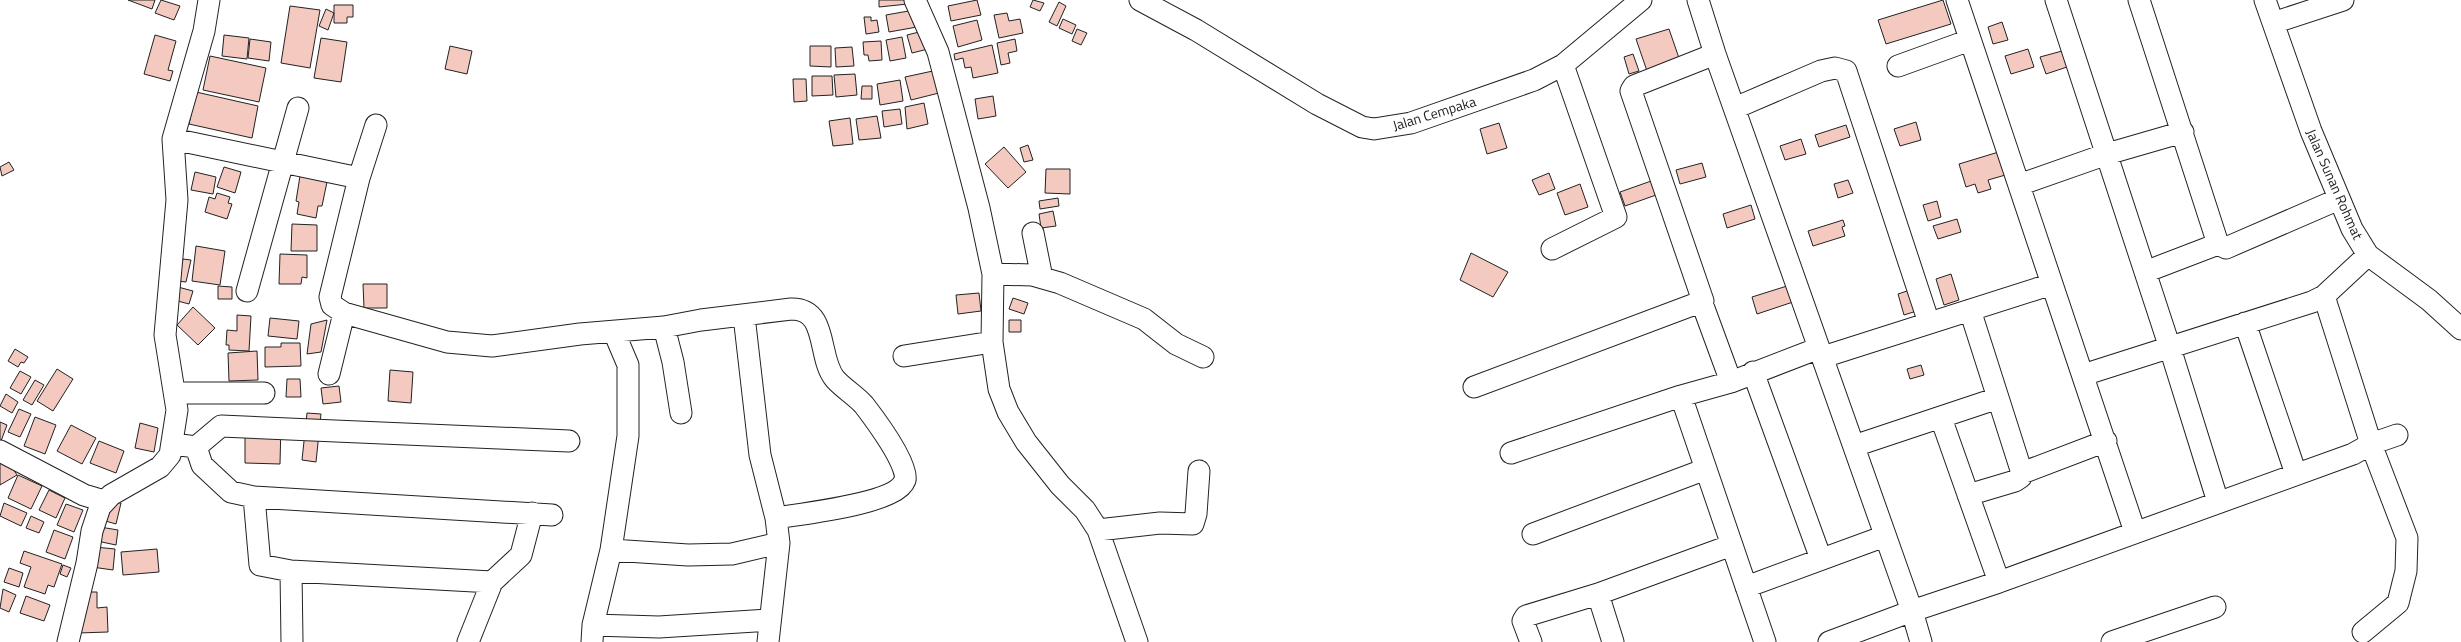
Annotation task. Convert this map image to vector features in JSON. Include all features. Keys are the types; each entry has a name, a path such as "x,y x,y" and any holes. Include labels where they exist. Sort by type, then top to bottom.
{"street":[{"path":"68,642 87,563 92,531 104,501 160,467 170,454 173,444 177,410 165,335 178,200 173,139 204,31 209,0"},
{"path":"915,0 938,52 979,208 993,274 992,342 999,389 1008,412 1026,442 1060,485 1085,510 1098,530 1137,642"},
{"name":"Jalan Cempaka","path":"1148,2 1317,104 1362,127 1374,129 1410,123 1534,80 1563,65 1641,0"},
{"path":"1698,0 1715,54 1912,611 1921,642"},
{"path":"1957,0 2135,532"},
{"path":"2056,0 2170,348 2218,502"},
{"path":"2139,0 2218,244 2226,248 2340,199"},
{"name":"Jalan Sunan Rohmat","path":"2265,0 2311,131 2352,229 2368,255 2429,300 2461,329"},
{"path":"2273,23 2343,0"},
{"path":"1898,66 1970,40"},
{"path":"1715,54 1634,86 1631,90 1704,300 1702,303 1731,382"},
{"path":"1552,249 1616,217 1563,65"},
{"path":"1735,108 1821,71 1835,68 1846,71 1929,323"},
{"path":"247,291 298,108"},
{"path":"376,125 359,178 330,297 332,305 344,314 447,342 492,346 580,334 664,327 701,320 800,309 808,313 815,320 830,370 835,379 863,404 906,470 905,481 900,487 884,497 776,518"},
{"path":"2019,185 2107,154 2183,132"},
{"path":"173,139 359,178"},
{"path":"1033,232 1042,278"},
{"path":"2145,272 2218,244"},
{"path":"2083,376 2324,296 2368,255"},
{"path":"993,274 1022,274 1060,283 1129,312 1155,326 1176,344 1203,357"},
{"path":"1511,453 1681,396 1731,382 1753,372 1929,323 2052,284"},
{"path":"2324,296 2372,444 2407,538 2407,557 2398,602 2364,632"},
{"path":"1474,387 1702,303"},
{"path":"1970,310 2022,473"},
{"path":"329,374 344,314"},
{"path":"744,316 760,455 776,518 779,543 768,642"},
{"path":"2245,323 2296,474"},
{"path":"664,327 673,362 681,413"},
{"path":"614,332 628,365 628,436 610,550 592,634 658,634 770,620"},
{"path":"904,356 992,342"},
{"path":"1753,372 1821,559"},
{"path":"175,394 264,393"},
{"path":"1681,396 1765,642"},
{"path":"1854,446 1998,398"},
{"path":"1941,418 1999,582"},
{"path":"173,444 196,447 221,426 569,441"},
{"path":"1829,642 2353,454 2372,444 2397,435"},
{"path":"1968,495 2015,480 2021,477 2022,473 2106,441"},
{"path":"196,447 202,465 231,492 254,497 542,514 521,555 492,582 468,642"},
{"path":"0,451 84,495 104,501"},
{"path":"1532,534 1706,469"},
{"path":"1098,530 1160,523 1192,524 1196,514 1199,471"},
{"path":"254,497 260,565 291,571 492,582"},
{"path":"1746,587 1885,536"},
{"path":"610,550 688,555 732,554 779,543"},
{"path":"1530,642 1523,621 1526,616 1598,594 1732,545"},
{"path":"291,571 292,642"},
{"path":"1598,594 1613,642"},
{"path":"2112,642 2215,607"}],"building":[{"path":"128,0 155,0 152,9"},
{"path":"161,0 180,6 174,20 155,13"},
{"path":"879,0 907,0 908,4 879,7"},
{"path":"977,0 981,15 951,21 948,6"},
{"path":"1033,0 1044,3 1040,11 1030,7"},
{"path":"1943,0 1951,24 1886,44 1878,20"},
{"path":"1059,2 1066,6 1057,26 1049,22"},
{"path":"334,5 353,5 353,17 347,17 347,23 334,23"},
{"path":"290,6 320,10 310,68 281,63"},
{"path":"326,9 334,13 328,30 319,26"},
{"path":"914,10 917,27 889,32 886,15"},
{"path":"1007,13 1009,21 1020,19 1023,33 999,38 994,15"},
{"path":"864,17 871,17 871,21 877,20 879,32 866,34"},
{"path":"1063,19 1076,25 1072,34 1059,28"},
{"path":"977,20 982,40 958,47 953,26"},
{"path":"2002,22 2008,40 1993,44 1988,27"},
{"path":"1077,29 1087,33 1081,45 1072,41"},
{"path":"1669,29 1680,61 1647,71 1636,39"},
{"path":"927,30 932,48 912,53 907,35"},
{"path":"155,35 176,41 168,70 173,71 170,81 144,74"},
{"path":"224,35 249,38 247,59 222,56"},
{"path":"902,37 906,58 890,61 886,40"},
{"path":"321,38 347,42 341,82 314,78"},
{"path":"250,39 271,42 269,61 248,58"},
{"path":"1015,39 1017,51 1008,53 1010,63 1001,65 997,43"},
{"path":"881,41 882,60 869,61 868,55 864,55 863,42"},
{"path":"992,45 998,73 973,78 971,67 965,68 963,58 955,60 954,54"},
{"path":"450,46 472,51 467,74 445,69"},
{"path":"810,46 831,46 831,67 810,66"},
{"path":"852,47 854,66 836,67 835,48"},
{"path":"2028,49 2034,67 2011,74 2005,56"},
{"path":"2062,51 2067,67 2046,74 2040,57"},
{"path":"1633,54 1639,71 1629,74 1624,57"},
{"path":"210,56 266,68 259,102 203,90"},
{"path":"942,69 947,91 911,100 905,77"},
{"path":"855,74 857,95 836,97 834,75"},
{"path":"812,76 832,76 833,95 812,96"},
{"path":"793,79 806,79 807,101 794,102"},
{"path":"900,80 903,101 880,105 877,84"},
{"path":"862,86 872,86 872,99 861,99"},
{"path":"196,92 258,106 252,138 189,124"},
{"path":"993,96 996,116 978,119 975,99"},
{"path":"924,103 928,124 907,129 905,107"},
{"path":"900,109 902,124 884,127 882,111"},
{"path":"877,116 881,138 859,140 856,119"},
{"path":"850,118 853,144 833,146 829,121"},
{"path":"1916,122 1921,140 1900,146 1894,129"},
{"path":"1499,123 1507,148 1487,154 1480,129"},
{"path":"1846,125 1850,137 1819,147 1815,135"},
{"path":"1801,139 1806,154 1785,160 1780,146"},
{"path":"1028,145 1033,160 1024,162 1020,148"},
{"path":"1004,147 1026,172 1008,188 985,164"},
{"path":"2002,151 2009,174 1988,180 1991,189 1978,193 1975,184 1966,187 1959,164"},
{"path":"9,162 14,170 2,176 0,167"},
{"path":"1702,163 1706,177 1680,184 1676,170"},
{"path":"224,167 241,172 235,193 217,187"},
{"path":"1046,169 1070,169 1070,194 1045,193"},
{"path":"195,172 216,177 213,194 191,190"},
{"path":"1549,173 1555,189 1539,195 1532,180"},
{"path":"300,176 327,182 322,206 318,206 316,218 297,214 299,202 296,201"},
{"path":"1654,180 1659,194 1625,206 1620,192"},
{"path":"1848,180 1853,193 1838,198 1834,184"},
{"path":"1580,184 1588,207 1565,215 1557,193"},
{"path":"217,193 230,197 228,203 232,204 227,219 205,212 209,197 215,199"},
{"path":"1058,198 1059,206 1040,209 1039,201"},
{"path":"1937,201 1941,217 1928,221 1923,205"},
{"path":"1751,205 1755,219 1727,228 1723,214"},
{"path":"1053,211 1056,226 1041,228 1039,214"},
{"path":"1957,219 1961,232 1938,239 1933,226"},
{"path":"1843,220 1845,226 1842,227 1845,236 1813,246 1808,231"},
{"path":"292,224 317,225 317,251 291,251"},
{"path":"196,246 225,251 220,285 192,281"},
{"path":"1471,253 1508,272 1493,297 1460,280"},
{"path":"280,254 307,255 307,278 302,277 301,284 279,284"},
{"path":"183,259 191,260 186,282 178,281"},
{"path":"1951,274 1959,300 1944,305 1936,279"},
{"path":"363,284 387,284 387,308 364,308"},
{"path":"218,286 232,287 232,299 218,299"},
{"path":"1787,286 1793,302 1757,314 1752,297"},
{"path":"178,287 193,291 189,304 174,300"},
{"path":"1916,288 1923,309 1904,315 1898,294"},
{"path":"979,293 981,311 958,314 956,295"},
{"path":"1013,298 1028,303 1024,314 1009,309"},
{"path":"193,307 215,328 198,345 177,325"},
{"path":"237,315 251,316 249,351 229,350 229,345 226,345 227,330 237,331"},
{"path":"270,318 299,321 297,339 268,336"},
{"path":"327,320 321,352 307,354 311,324"},
{"path":"1009,320 1021,320 1021,332 1009,332"},
{"path":"281,343 300,343 301,366 265,367 265,347 281,347"},
{"path":"15,349 28,357 18,367 8,361"},
{"path":"257,351 258,380 229,381 228,353"},
{"path":"1921,365 1924,375 1910,379 1907,369"},
{"path":"57,369 73,379 53,411 37,401"},
{"path":"390,370 413,372 411,403 388,401"},
{"path":"20,371 31,377 21,394 10,388"},
{"path":"287,379 300,379 301,397 286,397"},
{"path":"35,380 44,385 32,405 23,400"},
{"path":"339,386 341,402 323,404 321,388"},
{"path":"6,394 18,402 12,413 0,406"},
{"path":"19,409 31,414 20,437 8,432"},
{"path":"307,413 321,414 316,462 302,460"},
{"path":"35,417 56,425 45,454 24,446"},
{"path":"0,422 7,425 1,441 0,440"},
{"path":"140,423 158,428 154,452 135,448"},
{"path":"245,423 281,423 280,464 245,463"},
{"path":"71,425 96,438 82,464 57,451"},
{"path":"99,441 124,451 116,473 90,463"},
{"path":"4,455 17,475 0,485 0,458"},
{"path":"18,475 42,486 31,509 8,498"},
{"path":"49,490 65,498 56,518 39,510"},
{"path":"112,501 121,503 116,524 102,520"},
{"path":"4,503 27,513 21,526 0,516"},
{"path":"66,504 83,510 74,532 57,525"},
{"path":"31,516 44,522 39,533 26,528"},
{"path":"100,527 118,530 116,545 97,541"},
{"path":"54,530 73,537 65,559 46,552"},
{"path":"95,547 115,549 113,570 92,567"},
{"path":"157,549 159,572 123,575 121,552"},
{"path":"24,551 62,564 54,587 48,585 45,594 24,587 31,567 20,563"},
{"path":"63,565 71,568 67,577 60,574"},
{"path":"9,568 23,573 19,587 4,582"},
{"path":"3,589 16,595 9,612 0,608"},
{"path":"86,592 97,592 97,608 107,607 108,632 78,633"},
{"path":"26,596 50,605 44,621 20,613"}]}
